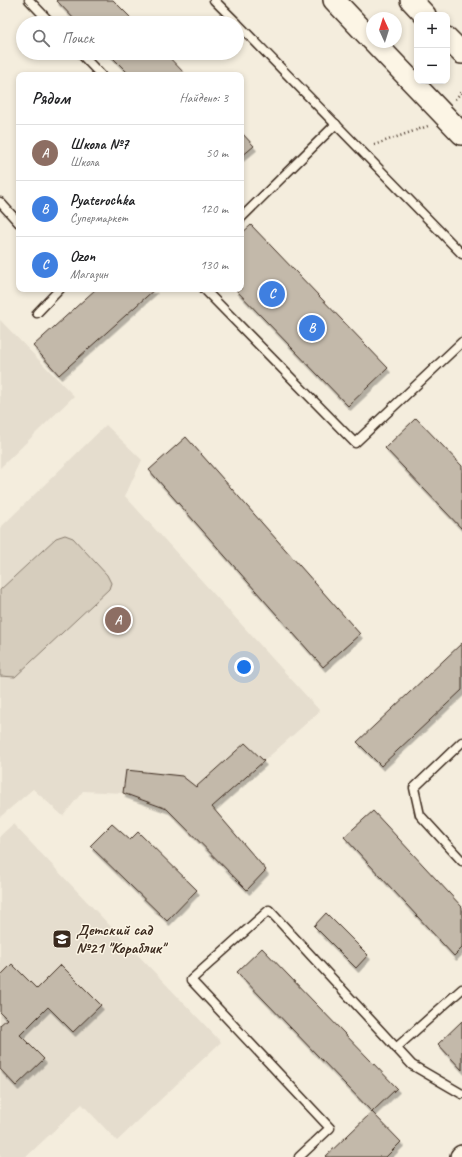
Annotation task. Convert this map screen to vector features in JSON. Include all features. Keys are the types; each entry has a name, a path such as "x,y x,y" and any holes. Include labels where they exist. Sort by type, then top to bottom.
{"main road":[{"path":"334,0 366,34"},
{"path":"411,0 422,12"},
{"path":"450,41 462,53"},
{"path":"380,48 462,134"}],"lane":[{"path":"29,0 44,16"},
{"path":"214,0 230,16"},
{"path":"244,30 462,254"},
{"path":"87,60 98,72"},
{"path":"244,215 336,124"},
{"path":"0,203 16,220"},
{"path":"37,313 57,292"},
{"path":"207,292 355,443 462,342"},
{"path":"462,742 414,788 420,815 462,861"},
{"path":"299,1157 330,1128 191,980 269,910 412,1065 462,1094"},
{"path":"396,1048 462,989"}],"path":[{"path":"360,150 429,126 462,92"}],"shaded area":[{"path":"0,320 74,396 0,468"},
{"path":"106,425 142,460 125,496 320,711 264,761 244,743 196,787 182,776 126,770 123,793 83,791 63,816 33,789 0,817 0,528"},
{"path":"65,535 73,538 107,575 111,583 109,589 15,677 0,676 0,590 56,538"},
{"name":"Детский сад №21 \"Кораблик\"","path":"13,824 221,1042 117,1141 82,1104 26,1157 0,1157 0,836"}],"building":[{"path":"56,0 113,0 129,16 71,16"},
{"path":"115,60 172,60 183,72 127,72"},
{"path":"244,135 254,146 244,154"},
{"path":"251,225 388,368 348,406 238,292 244,292 244,231"},
{"path":"93,292 152,292 59,375 33,346"},
{"path":"416,418 462,466 462,529 385,448"},
{"path":"186,437 360,634 323,667 149,470"},
{"path":"462,643 462,690 381,766 357,742"},
{"path":"245,743 264,761 212,807 266,870 247,890 167,809 123,793 126,770 182,776 196,787"},
{"path":"373,811 462,907 462,948 454,956 344,837"},
{"path":"112,824 130,840 138,832 197,890 167,921 90,846"},
{"path":"326,913 368,955 356,968 314,926"},
{"path":"262,948 397,1088 372,1112 237,972"},
{"path":"12,964 37,989 61,965 101,1005 73,1032 48,1007 20,1035 44,1059 16,1086 0,1069 0,1025 7,1019 0,1012 0,976"},
{"path":"462,1021 462,1070 438,1044"},
{"path":"372,1112 401,1142 386,1157 325,1157"}],"place":[{"name":"Ozon","path":"272,294"},
{"name":"Pyaterochka","path":"312,328"},
{"name":"Школа №7","path":"118,620"},
{"name":"Детский сад №21 \"Кораблик\"","path":"62,939"}]}
